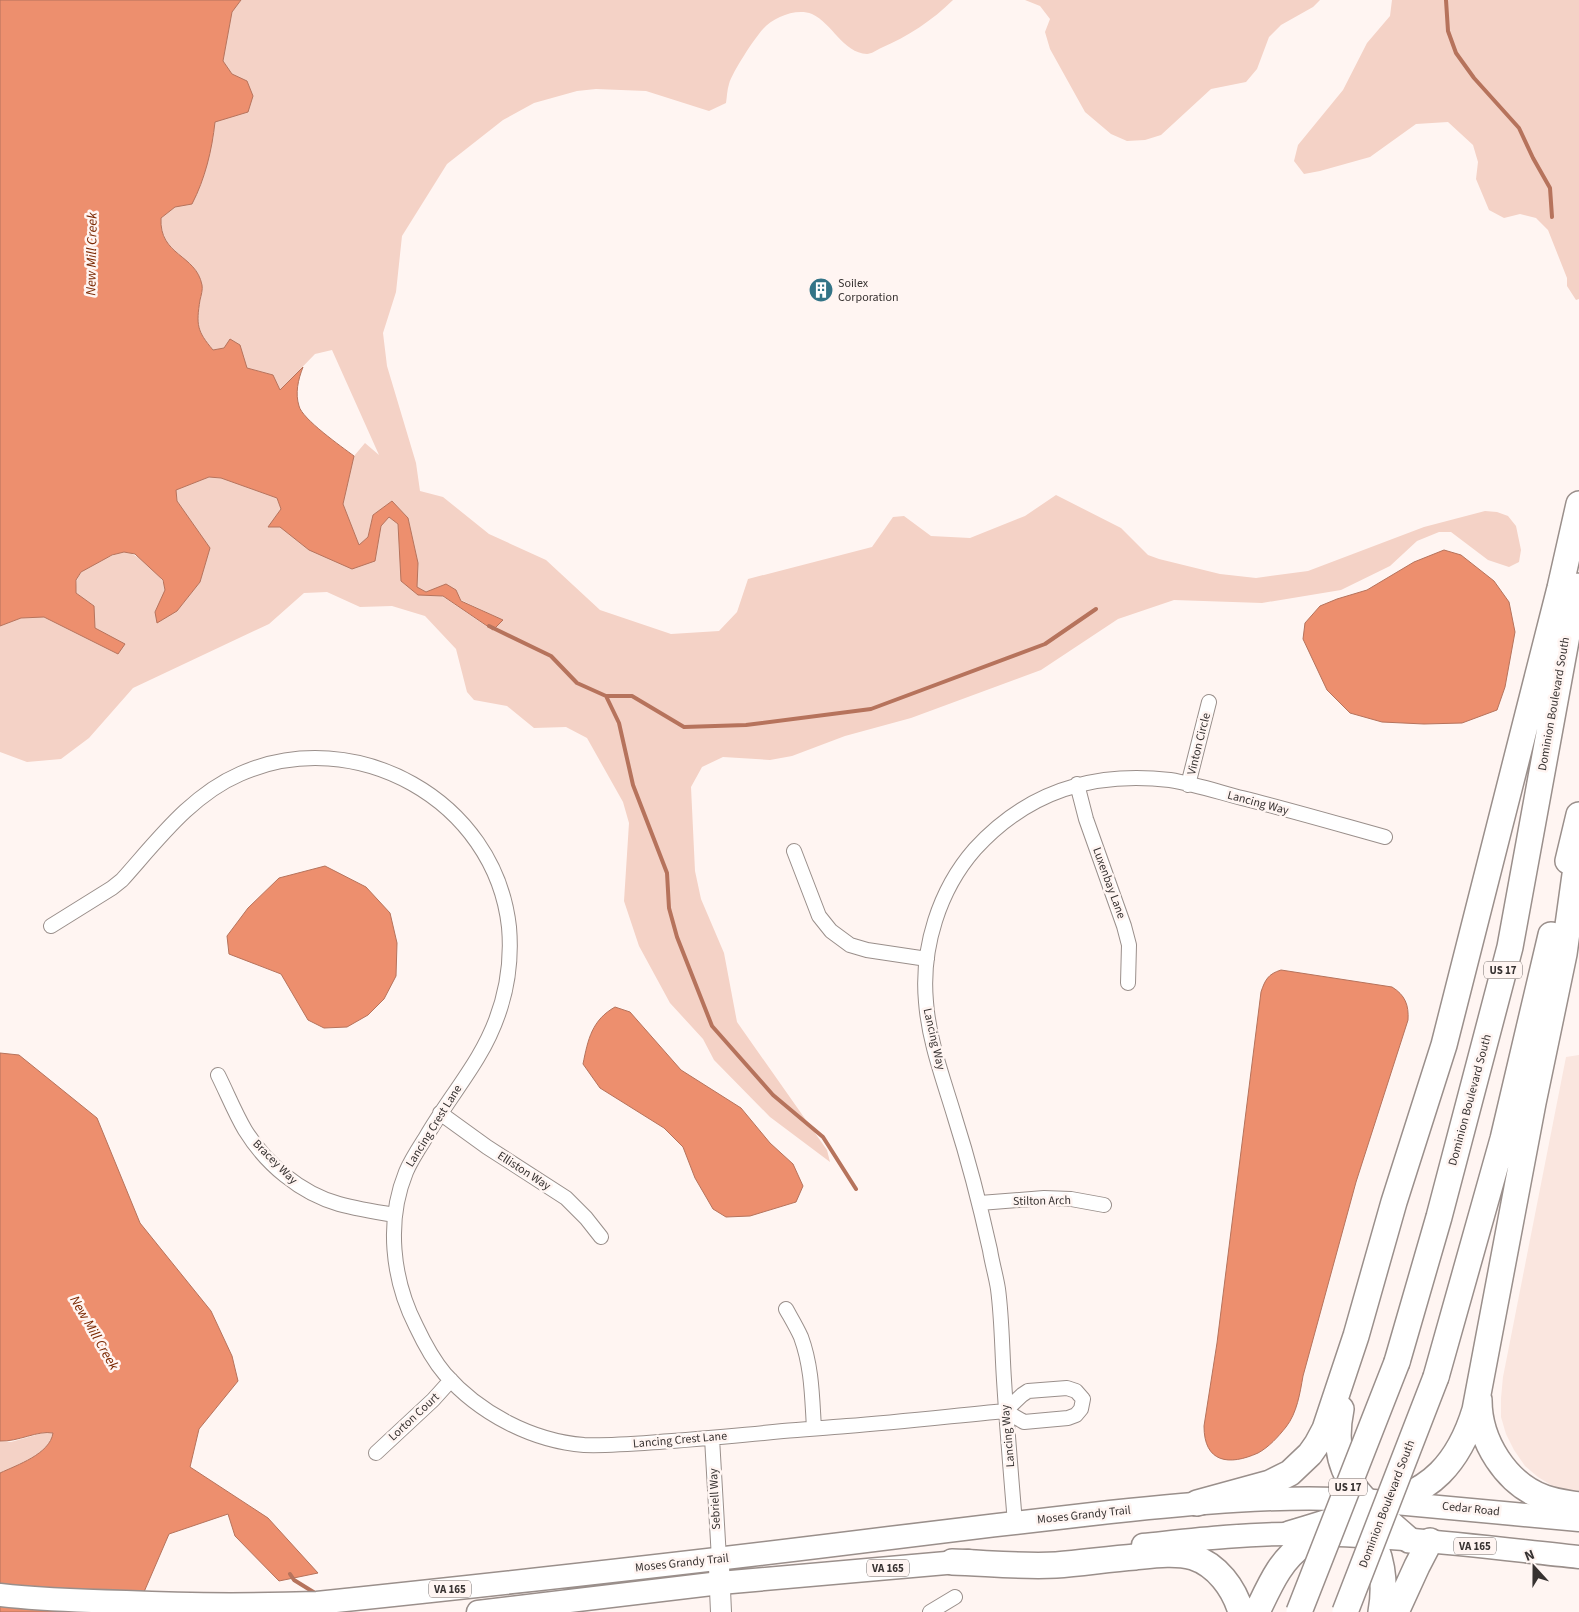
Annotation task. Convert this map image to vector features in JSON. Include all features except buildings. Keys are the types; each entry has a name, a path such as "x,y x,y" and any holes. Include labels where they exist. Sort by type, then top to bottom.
{"highway":[{"path":"1197,1503 1270,1483 1290,1473 1302,1463 1317,1444 1325,1429 1356,1336 1394,1202 1444,1045 1552,620 1579,504"},
{"name":"Dominion Boulevard South","path":"1299,1612 1397,1362 1439,1217 1510,947 1579,571"},
{"name":"Dominion Boulevard South","path":"1345,1612 1436,1377 1505,1130 1579,815"},
{"path":"1257,1612 1276,1572 1295,1550 1319,1535 1424,1485 1440,1473 1456,1452 1471,1422 1564,954 1579,846"},
{"path":"1356,1336 1338,1424 1338,1446 1344,1469 1366,1512 1380,1561 1384,1584 1382,1612"},
{"path":"1480,1380 1479,1407 1485,1434 1494,1454 1506,1470 1529,1491 1545,1498 1579,1505"},
{"path":"1289,1534 1366,1512 1423,1504"},
{"path":"1366,1512 1420,1540 1417,1566 1396,1612"},
{"path":"952,1562 1054,1565 1144,1556 1182,1555 1193,1557 1208,1564 1218,1572 1233,1592 1241,1612"}],"main road":[{"name":"Moses Grandy Trail","path":"0,1595 55,1600 180,1604 254,1605 316,1603 719,1560 1015,1522 1197,1503 1268,1498 1366,1512"},
{"name":"Cedar Road","path":"1423,1504 1579,1520"},
{"name":"Moses Grandy Trail","path":"478,1612 720,1583 1224,1537 1289,1534 1319,1535"},
{"name":"VA 165","path":"1420,1540 1579,1557"}],"street":[{"name":"Vinton Circle","path":"1188,785 1209,702"},
{"name":"Lancing Crest Lane","path":"51,926 122,880 182,813 210,791 241,773 282,761 315,758 363,763 398,775 437,800 470,832 492,867 508,918 510,952 502,1006 478,1057 440,1113 407,1169 395,1215 393,1235 402,1292 414,1322 436,1362 451,1380 488,1412 512,1425 562,1442 602,1445 712,1438 1006,1411"},
{"name":"Lancing Way","path":"1015,1522 998,1290 972,1171 940,1070 928,1022 926,1002 927,959 931,933 943,899 968,858 1015,812 1038,799 1076,784 1110,778 1172,781 1385,837"},
{"name":"Luxenbay Lane","path":"1076,784 1129,945 1128,983"},
{"path":"794,851 819,916 831,931 850,945 867,950 927,959"},
{"name":"Bracey Way","path":"218,1075 254,1145 287,1178 301,1188 337,1204 395,1215"},
{"name":"Elliston Way","path":"440,1113 487,1147 566,1198 586,1218 601,1237"},
{"name":"Stilton Arch","path":"980,1203 1044,1198 1071,1199 1104,1205"},
{"path":"786,1309 800,1336 809,1363 814,1428"},
{"name":"Lorton Court","path":"376,1452 427,1406 451,1380"},
{"path":"1068,1388 1076,1391 1083,1399 1082,1409 1076,1415 1068,1418 1024,1422 1006,1411 1028,1391 1068,1388"},
{"name":"Sebriell Way","path":"712,1438 719,1560"},
{"path":"719,1560 722,1612"},
{"path":"930,1612 955,1597"}],"shaded area":[{"path":"241,0 953,0 910,33 867,54 851,49 826,24 812,14 799,12 779,17 763,29 744,55 729,84 726,103 709,111 646,91 596,89 577,91 534,103 503,120 447,164 402,236 396,292 383,333 387,366 416,463 420,491 443,497 489,534 546,560 600,610 671,634 719,631 737,612 748,579 872,547 893,517 904,516 931,536 970,538 1025,516 1056,495 1121,528 1148,555 1220,574 1256,578 1308,571 1424,527 1485,511 1497,512 1508,516 1516,526 1521,550 1519,562 1509,567 1488,560 1451,532 1439,532 1417,541 1390,566 1341,590 1262,603 1174,600 1118,619 1041,670 911,718 845,736 792,756 770,760 723,757 702,767 691,787 695,871 701,899 724,953 737,1022 827,1150 830,1162 770,1117 714,1060 703,1039 670,1003 639,946 624,901 629,823 623,802 587,738 566,727 534,728 507,706 474,700 467,692 456,649 425,616 392,606 360,607 327,592 304,593 269,624 133,688 89,738 61,759 27,762 0,752 0,626 21,618 44,617 118,654 124,644 94,628 94,606 76,593 76,583 80,574 94,564 109,557 125,552 130,553 150,566 164,585 164,593 155,612 177,611 200,582 210,548 177,501 176,490 209,477 221,478 277,498 281,509 269,527 280,526 309,550 375,561 381,525 389,517 398,524 402,581 418,595 442,596 492,630 503,620 461,600 456,590 426,592 417,587 418,563 408,518 392,501 373,515 368,537 359,545 343,504 354,456 365,443 379,455 332,350 315,354 280,390 273,375 247,368 224,348 213,350 201,332 198,316 202,285 193,267 166,241 162,231 161,218 175,207 213,139 215,122 232,74 223,61 232,12"},
{"path":"1025,0 1320,0 1313,7 1281,25 1269,37 1257,69 1246,82 1211,89 1161,135 1145,140 1127,141 1111,134 1085,112 1050,49 1045,32 1050,19 1040,6"},
{"path":"1392,0 1579,0 1579,299 1576,300 1567,286 1567,278 1548,230 1536,218 1520,214 1504,218 1489,210 1476,179 1478,162 1473,145 1448,122 1416,124 1370,157 1320,171 1304,174 1294,161 1298,145 1343,90 1367,43 1390,16"},
{"path":"1579,1055 1579,1496 1556,1488 1525,1466 1506,1434 1501,1417 1501,1398 1503,1377 1566,1057"},
{"path":"46,1432 53,1432 51,1440 40,1453 0,1473 0,1441 11,1442"}],"water":[{"name":"New Mill Creek","path":"0,0 241,0 232,12 223,61 232,74 247,81 253,96 248,112 215,122 207,164 201,185 192,204 175,207 161,218 162,231 166,240 193,267 202,285 198,316 201,332 213,350 224,348 230,339 240,345 247,368 273,375 280,390 303,367 297,391 299,406 302,412 323,432 354,456 343,504 359,545 368,537 373,515 392,501 408,518 418,563 417,587 426,592 446,584 456,590 461,601 503,620 493,630 443,596 418,595 401,581 398,524 389,517 381,526 375,561 352,569 309,550 280,527 268,527 281,509 277,498 221,478 209,477 176,490 177,501 210,548 200,582 177,611 157,623 155,612 165,590 163,580 135,554 124,552 112,555 81,572 76,580 76,593 94,606 95,628 125,644 118,654 44,617 21,618 0,626"},
{"path":"1444,550 1461,555 1494,581 1509,602 1515,632 1505,687 1497,710 1462,723 1424,724 1382,722 1350,713 1327,690 1303,639 1305,623 1320,606 1367,590 1414,562"},
{"path":"325,866 366,887 390,913 397,943 396,976 384,999 368,1015 347,1027 324,1028 308,1020 281,974 229,954 227,936 248,908 279,878"},
{"path":"1281,970 1392,987 1400,993 1405,1001 1408,1010 1408,1020 1356,1182 1293,1416 1280,1434 1262,1451 1247,1457 1228,1460 1213,1454 1208,1448 1204,1426 1217,1343 1261,992 1268,978 1273,973"},
{"path":"615,1007 630,1012 681,1070 741,1108 770,1143 793,1164 803,1186 796,1202 750,1216 726,1217 713,1209 695,1178 683,1147 664,1128 600,1088 583,1064 592,1031 601,1018"},
{"name":"New Mill Creek","path":"0,1053 19,1055 97,1118 140,1223 211,1311 232,1356 238,1381 199,1429 190,1467 268,1518 318,1573 279,1581 235,1536 228,1514 169,1534 144,1592 141,1612 0,1612 0,1473 39,1453 51,1440 53,1433 41,1433 14,1440 0,1441"}],"waterway":[{"path":"1446,0 1448,31 1456,53 1474,78 1519,128 1550,188 1552,217"},
{"path":"606,696 632,696 684,727 746,725 871,709 1045,644 1096,609"},
{"path":"489,626 551,656 577,683 606,696 619,723 633,785 667,873 669,908 677,937 712,1026 773,1095 823,1137 856,1189"},
{"path":"290,1574 294,1580 315,1593"}],"place":[{"name":"Soilex Corporation","path":"821,290"}]}
